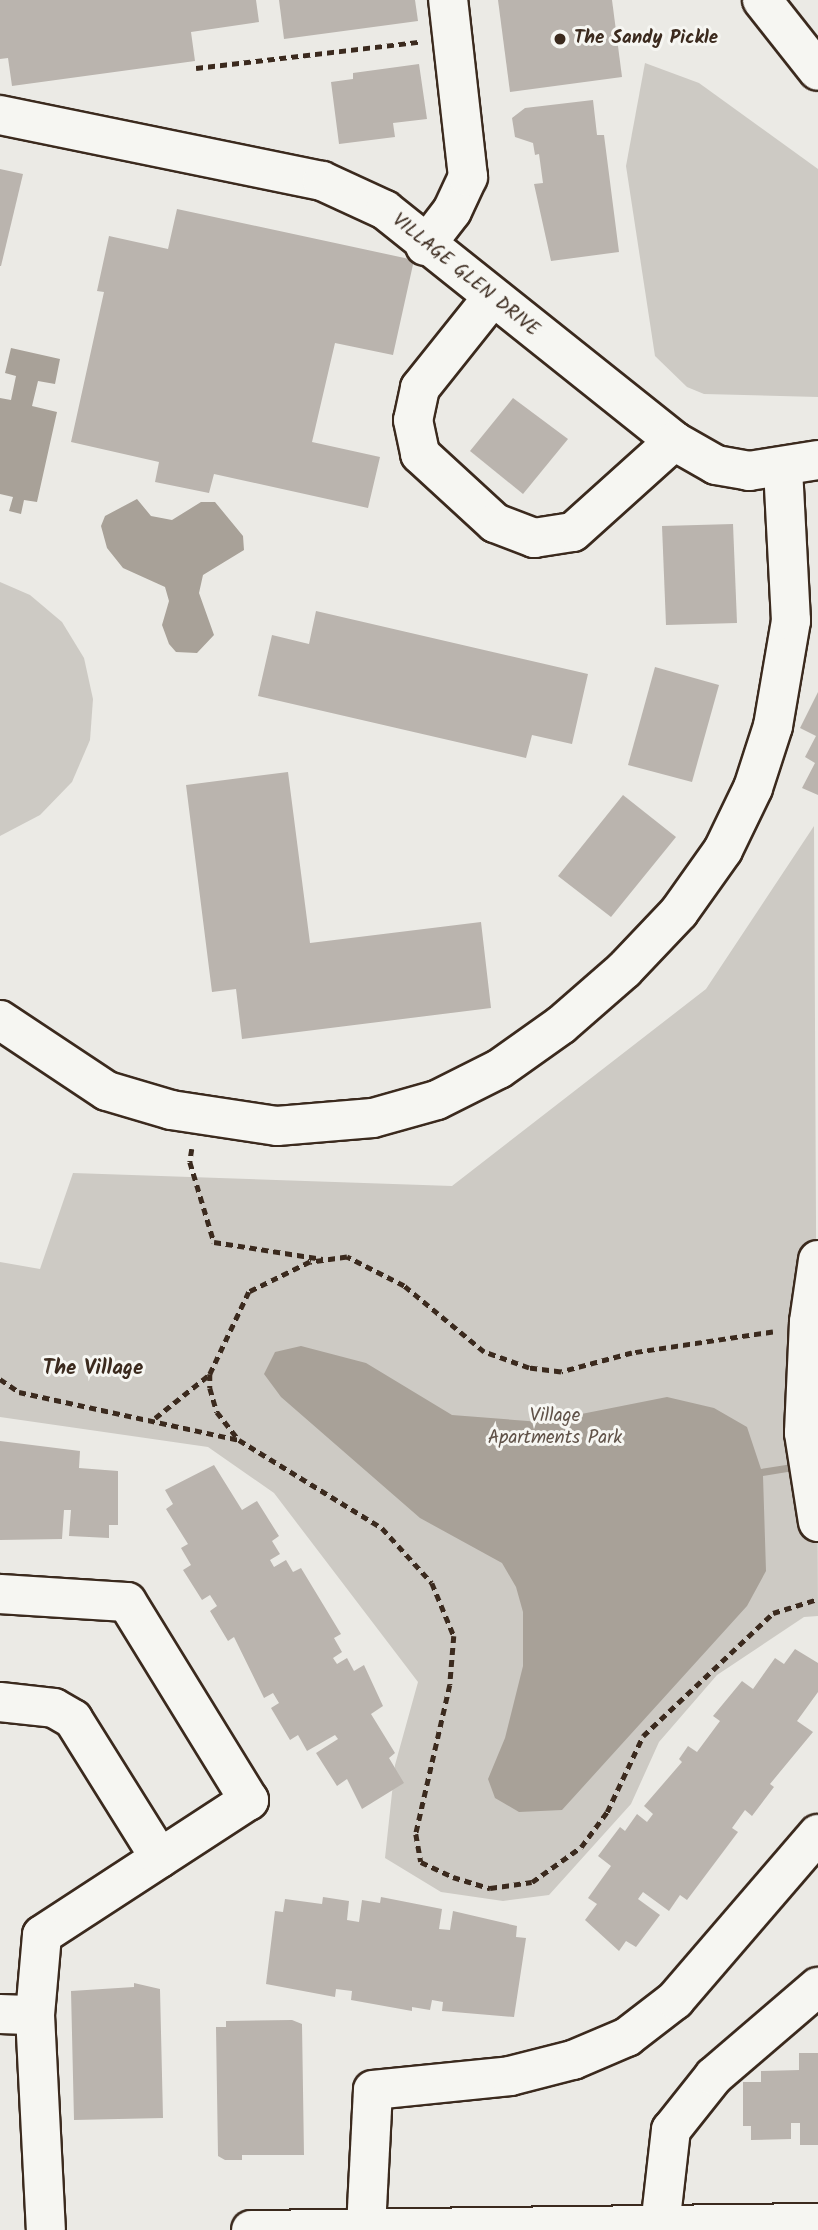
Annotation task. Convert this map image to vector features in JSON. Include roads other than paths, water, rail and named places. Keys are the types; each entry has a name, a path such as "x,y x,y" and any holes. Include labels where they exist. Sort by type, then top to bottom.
{"street":[{"path":"425,246 452,211 468,177 449,0"},
{"path":"762,0 818,71"},
{"name":"VILLAGE GLEN DRIVE","path":"0,115 323,181 385,210 491,299 674,441 716,464 800,465"},
{"path":"491,299 420,388 413,420 421,454 495,523 534,538 573,532 674,441"},
{"path":"0,1020 107,1091 171,1110 277,1126 373,1118 437,1100 499,1069 550,1032 624,970 678,912 723,849 753,788 773,726 791,621 800,465"},
{"path":"815,1513 804,1433 809,1322 818,1260"},
{"path":"0,1594 127,1602 249,1800 42,1934 18,2014 46,2230"},
{"path":"0,1702 54,1708 73,1719 160,1858"},
{"path":"387,2229 373,2090 510,2076 573,2060 627,2036 675,2000 818,1835"},
{"path":"660,2227 671,2130 714,2076 818,1987"},
{"path":"251,2230 818,2223"}],"place":[{"name":"The Sandy Pickle","path":"560,39"}],"district":[{"name":"The Village","path":"93,1369"}],"park label":[{"name":"Village Apartments Park","path":"555,1428"}]}
